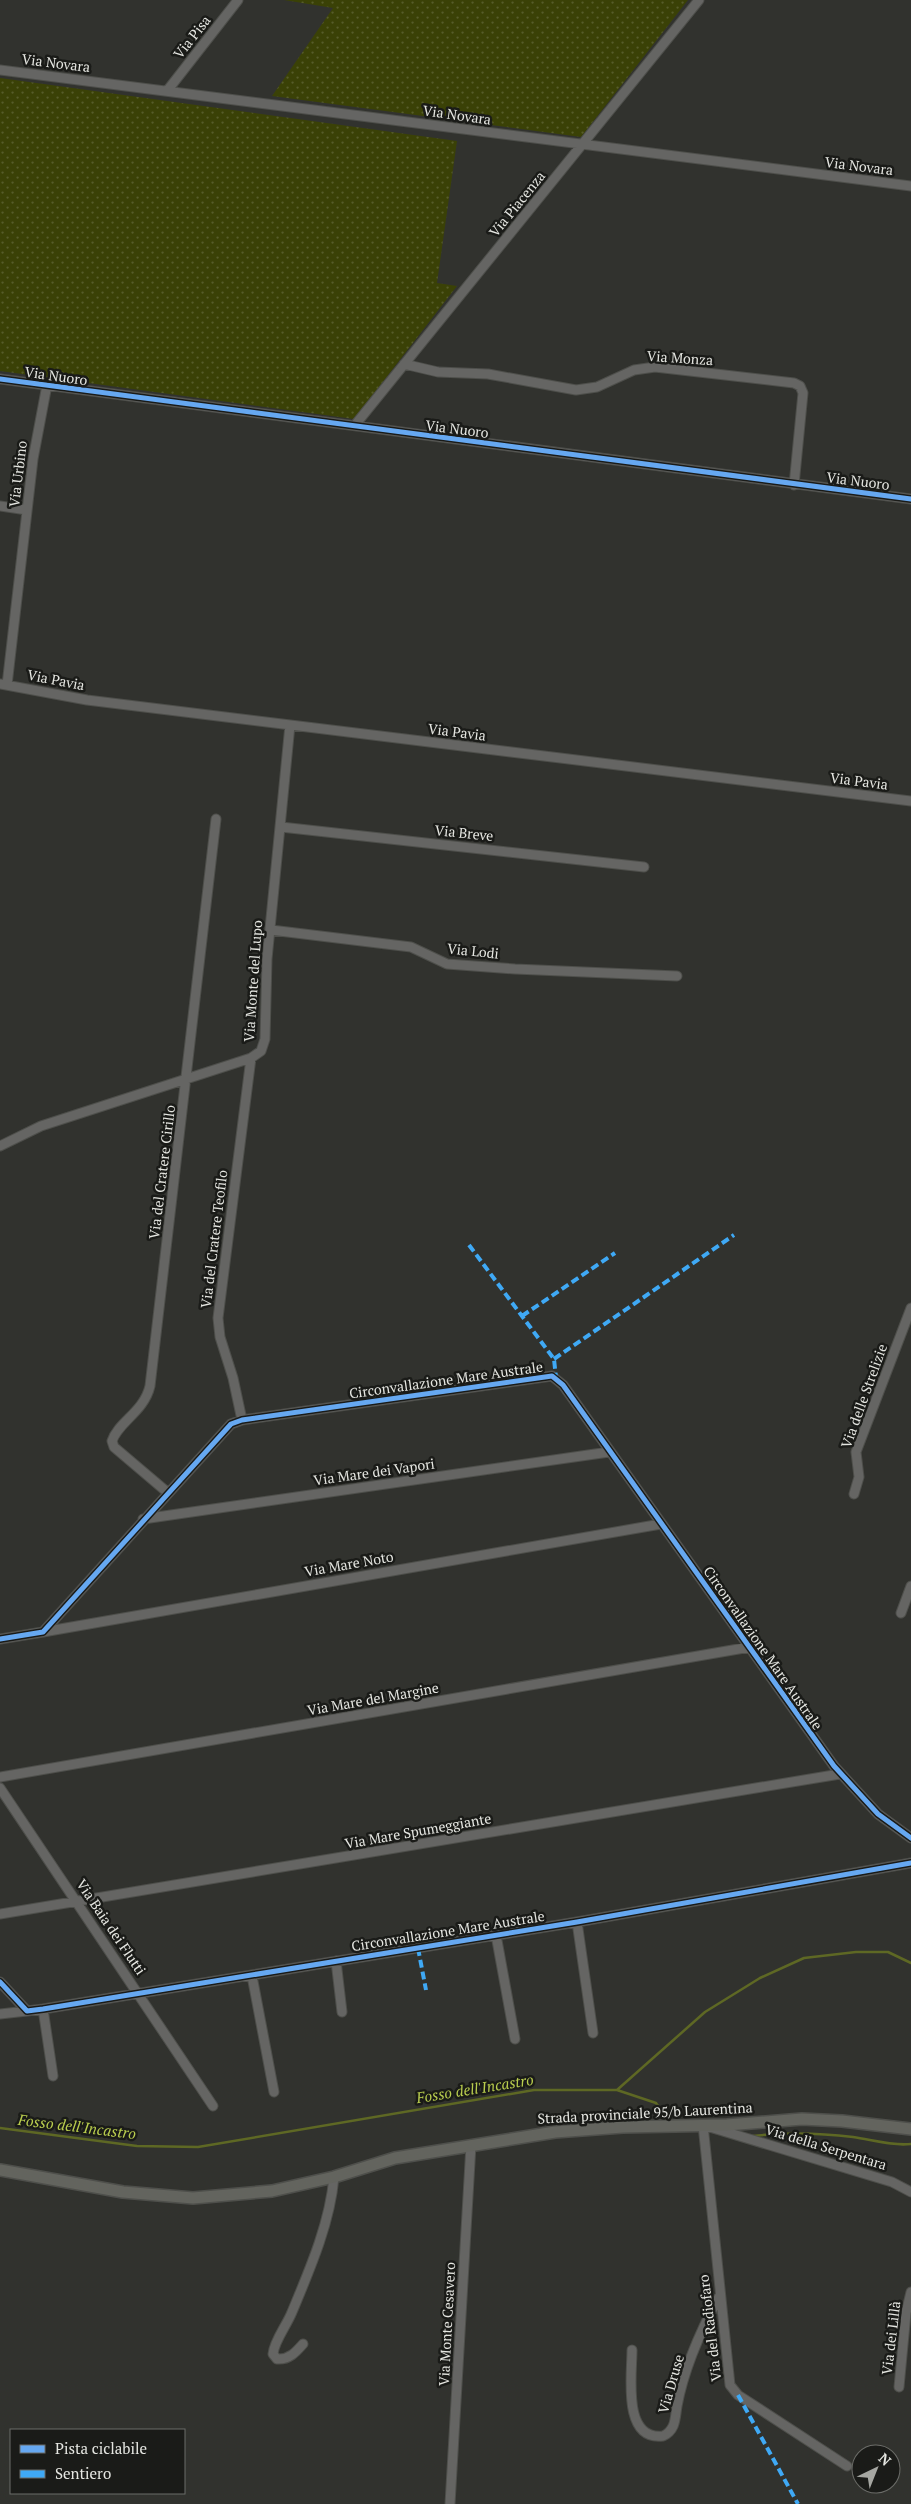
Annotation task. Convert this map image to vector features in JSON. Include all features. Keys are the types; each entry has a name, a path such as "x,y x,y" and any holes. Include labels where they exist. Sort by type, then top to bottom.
{"main road":[{"name":"Strada provinciale 95/b Laurentina","path":"0,2170 123,2192 193,2198 258,2193 334,2177 396,2158 555,2132 818,2119 911,2128"}],"street":[{"name":"Via Pisa","path":"167,91 238,0"},
{"name":"Via Piacenza","path":"355,425 699,0"},
{"name":"Via Novara","path":"0,70 582,146 911,186"},
{"name":"Via Monza","path":"404,364 438,372 488,374 573,390 597,387 634,370 656,367 794,383 800,386 803,394 794,485"},
{"name":"Via Nuoro","path":"0,379 911,499"},
{"name":"Via Urbino","path":"4,685 33,459 47,386"},
{"path":"0,506 27,510"},
{"name":"Via Pavia","path":"4,685 87,700 290,726 910,799"},
{"name":"Via Monte del Lupo","path":"0,1146 41,1126 251,1058 261,1051 264,1043 270,930 290,726"},
{"name":"Via del Cratere Cirillo","path":"167,1492 114,1447 112,1441 140,1407 150,1386 216,819"},
{"name":"Via Breve","path":"281,827 644,867"},
{"name":"Via Lodi","path":"270,930 408,947 447,964 677,976"},
{"name":"Via del Cratere Teofilo","path":"242,1420 233,1378 220,1337 218,1322 251,1058"},
{"name":"Via delle Strelizie","path":"854,1494 858,1481 856,1461 858,1446 911,1308"},
{"name":"Circonvallazione Mare Australe","path":"43,1632 223,1430 231,1424 242,1420 548,1376 561,1382 840,1774 878,1814 911,1838"},
{"name":"Via Mare dei Vapori","path":"144,1519 609,1452"},
{"name":"Via Mare Noto","path":"43,1632 661,1524"},
{"path":"901,1613 911,1586"},
{"path":"0,1639 43,1632"},
{"name":"Via Mare del Margine","path":"0,1777 750,1648"},
{"name":"Via Mare Spumeggiante","path":"0,1914 840,1774"},
{"name":"Via Baia dei Flutti","path":"0,1788 213,2106"},
{"name":"Circonvallazione Mare Australe","path":"0,2014 252,1976 577,1922 911,1863"},
{"path":"577,1922 593,2032"},
{"path":"496,1935 515,2038"},
{"path":"336,1962 342,2012"},
{"path":"252,1976 274,2092"},
{"path":"0,1982 27,2010"},
{"path":"43,2009 53,2076"},
{"name":"Via della Serpentara","path":"703,2125 889,2181 911,2192"},
{"name":"Via del Radiofaro","path":"703,2125 728,2378 732,2390 847,2466"},
{"name":"Via Monte Cesavero","path":"450,2504 471,2145"},
{"path":"303,2344 288,2358 277,2360 273,2354 292,2314 328,2216 334,2177"},
{"name":"Via dei Lillà","path":"899,2387 906,2313 911,2292"},
{"name":"Via Druse","path":"632,2350 632,2405 635,2420 647,2432 663,2436 674,2425 679,2398 694,2351 704,2326 720,2296"}],"green space":[{"path":"284,0 688,0 581,137 272,96 333,8"},
{"path":"0,78 457,141 437,283 457,286 354,419 0,371"}],"waterway":[{"name":"Fosso dell'Incastro","path":"0,2128 137,2146 198,2147 534,2090 617,2090 705,2012 760,1978 804,1958 856,1952 888,1952 911,1963"},
{"path":"617,2090 656,2103 669,2122"},
{"path":"753,2136 816,2134 911,2144"}],"marked path":[{"path":"554,1359 734,1235"},
{"path":"469,1245 554,1359 556,1378"},
{"path":"522,1316 615,1253"},
{"path":"418,1948 426,1990"},
{"path":"738,2395 798,2504"}],"cycle path":[{"path":"0,379 911,499"},
{"path":"0,1639 43,1632 231,1424 242,1420 552,1376 563,1385 834,1766 878,1814 911,1838"},
{"path":"0,1982 27,2011 43,2009 577,1922 911,1863"}]}
